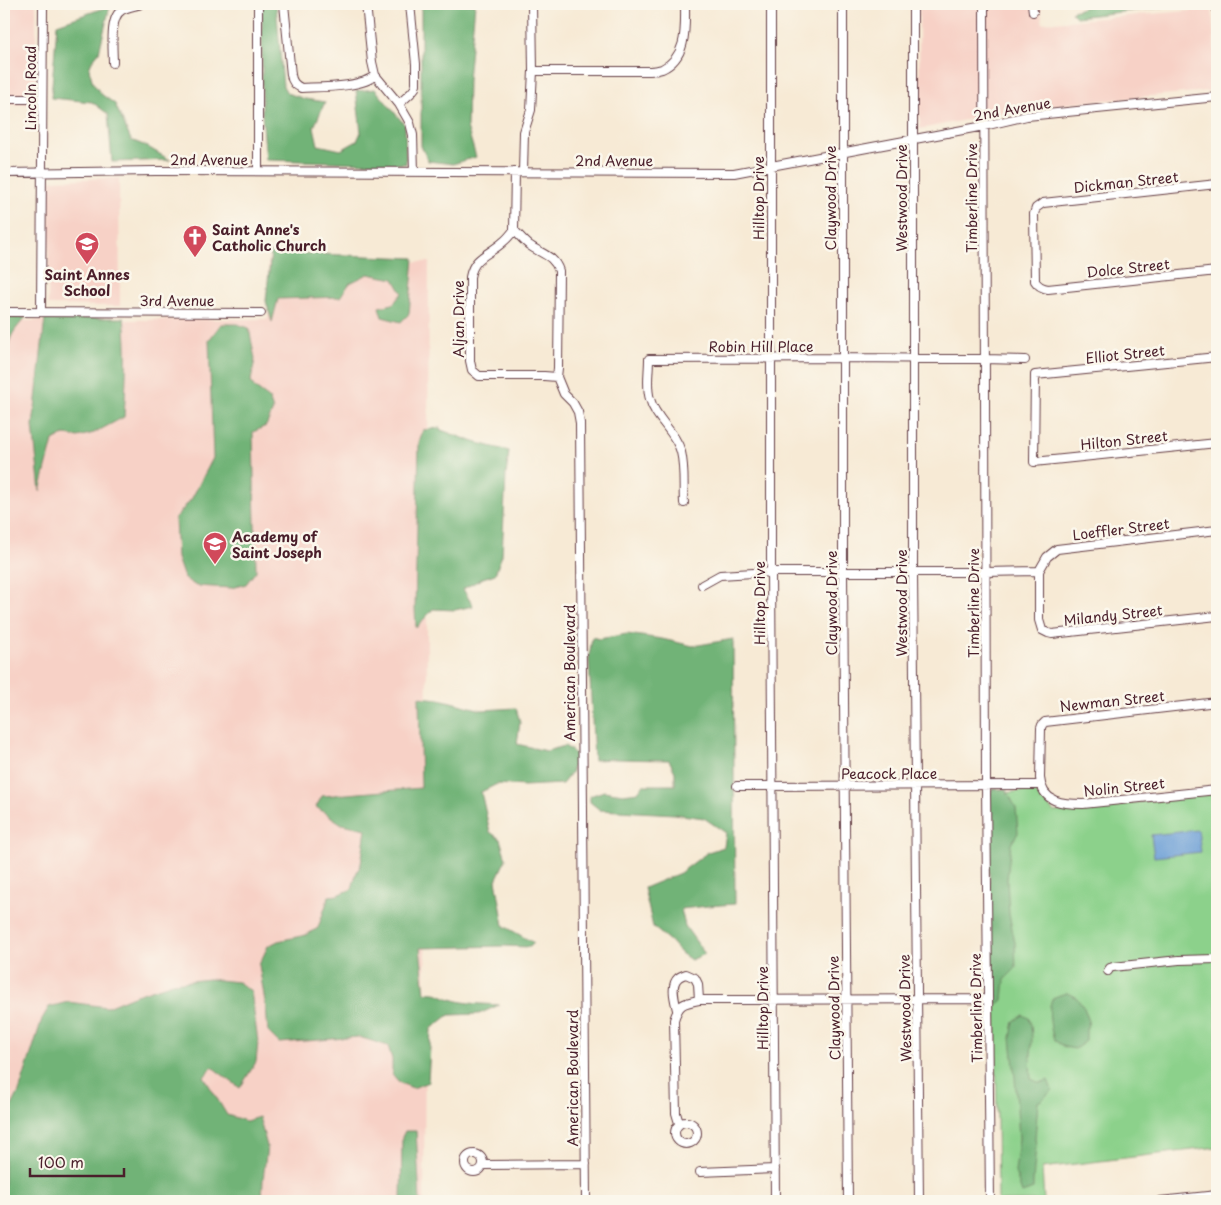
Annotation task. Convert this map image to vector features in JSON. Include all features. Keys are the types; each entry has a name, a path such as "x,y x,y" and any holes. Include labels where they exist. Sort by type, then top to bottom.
{"street":[{"name":"Lincoln Road","path":"41,312 43,4"},
{"path":"113,63 113,25 115,17 122,10 141,4"},
{"path":"258,4 258,172"},
{"path":"284,4 291,75 295,85 301,88 355,84 372,79 375,75"},
{"path":"366,4 375,75 399,104 412,128 414,172"},
{"path":"399,104 411,93 416,84 410,4"},
{"path":"523,172 524,132 531,110 532,4"},
{"path":"532,71 650,71 662,68 673,61 680,52 684,42 685,4"},
{"name":"Hilltop Drive","path":"771,4 771,572 775,1201"},
{"name":"Claywood Drive","path":"843,4 843,572 848,1201"},
{"name":"Westwood Drive","path":"913,4 913,572 919,1201"},
{"name":"Timberline Drive","path":"984,4 986,785 990,1201"},
{"path":"1216,4 1217,10"},
{"name":"2nd Avenue","path":"4,173 734,173 984,126 1027,116 1217,97"},
{"path":"4,99 42,99"},
{"path":"515,172 514,230 529,245 550,258 556,264 559,272 558,368 556,377"},
{"name":"Dickman Street","path":"1042,287 1035,281 1034,214 1037,206 1043,203 1217,184"},
{"name":"Aljan Drive","path":"514,230 503,243 477,260 472,268 470,277 470,361 472,370 479,376 556,377"},
{"name":"Dolce Street","path":"1042,287 1048,289 1217,271"},
{"name":"3rd Avenue","path":"4,312 261,313"},
{"name":"Elliot Street","path":"1034,462 1034,375 1217,357"},
{"name":"Robin Hill Place","path":"684,503 681,451 649,398 649,360 985,358 1025,360"},
{"name":"American Boulevard","path":"556,377 564,394 573,403 578,412 580,423 586,1201"},
{"name":"Hilton Street","path":"1034,462 1217,443"},
{"name":"Loeffler Street","path":"1039,571 1047,557 1052,552 1060,549 1217,530"},
{"path":"702,585 720,575 771,572 1039,571"},
{"name":"Milandy Street","path":"1039,571 1039,622 1042,630 1050,634 1217,616"},
{"name":"Newman Street","path":"1041,785 1041,728 1045,722 1217,702"},
{"name":"Peacock Place","path":"737,786 1041,785"},
{"name":"Nolin Street","path":"1041,785 1051,798 1068,804 1217,790"},
{"path":"1108,971 1113,967 1179,960 1217,959"},
{"path":"677,1010 674,996 675,983 678,978 686,974 695,978 698,984 699,1000"},
{"path":"679,1123 676,1113 674,1020 677,1010 684,1002 699,1000 988,999"},
{"path":"483,1165 586,1164"},
{"path":"700,1172 775,1169"},
{"path":"1160,1201 1217,1195"}],"shaded area":[{"path":"4,4 36,4 36,104 4,105"},
{"path":"919,4 1041,4 1042,23 1212,9 1217,90 1030,107 920,129"},
{"path":"119,178 120,306 48,305 49,183 52,180"},
{"name":"Academy of Saint Joseph","path":"268,260 429,262 424,1201 4,1201 4,321 268,319"}],"green space":[{"path":"262,4 276,4 283,86 287,93 305,99 325,102 314,127 318,145 341,150 357,141 361,132 356,91 375,89 405,125 406,164 266,160 262,113"},
{"path":"421,4 475,4 468,80 467,127 476,157 453,164 428,161 421,146"},
{"path":"1093,4 1177,4 1076,17 1071,12"},
{"path":"110,6 99,52 89,69 93,83 101,94 115,104 131,140 146,146 170,160 112,162 108,114 92,102 51,98 57,24"},
{"path":"271,252 414,258 409,314 401,322 382,317 379,307 393,304 402,293 394,279 368,274 350,283 340,297 278,299 272,322 266,301"},
{"path":"4,317 26,317 13,333 7,353 4,353"},
{"path":"45,318 124,318 126,380 124,417 94,433 78,437 64,435 53,441 40,491 33,426"},
{"path":"221,324 237,324 249,328 255,359 251,381 254,387 269,398 273,410 266,426 253,432 256,571 246,584 231,588 196,586 184,578 177,558 175,519 192,498 213,458 209,340"},
{"path":"440,428 474,442 509,451 502,555 495,574 463,589 473,606 455,610 433,609 416,628 419,443 423,430"},
{"path":"627,634 693,646 733,639 735,904 681,909 685,926 705,954 691,960 653,927 644,888 680,873 708,852 724,847 726,833 704,818 675,814 600,810 590,802 590,796 604,791 623,794 638,792 643,785 675,785 675,772 669,760 594,760 589,658 592,637 599,639"},
{"path":"419,697 439,699 482,710 516,708 520,722 517,744 546,751 565,746 577,755 571,773 562,784 524,786 497,784 481,792 490,832 500,839 506,859 496,880 504,926 534,943 530,947 420,948 425,993 437,993 462,1002 499,1005 479,1014 449,1015 431,1029 428,1082 413,1088 400,1083 392,1074 392,1059 388,1046 359,1037 279,1043 268,1032 259,965 268,946 278,941 306,935 318,928 329,896 338,895 352,889 361,864 366,829 342,824 316,807 322,796 421,788"},
{"path":"992,789 1006,789 1016,808 1018,833 1011,844 1007,879 1009,914 1015,943 1016,968 1005,979 1003,1000 998,1004 991,994 988,799"},
{"path":"1033,790 1054,812 1217,793 1217,1147 1042,1168 1044,1201 998,1201 993,794"},
{"path":"209,979 238,982 251,991 258,1042 256,1062 240,1088 212,1067 204,1077 227,1115 246,1121 259,1117 267,1146 262,1201 4,1201 4,1121 19,1092 42,1019 49,1007 68,1002 107,1007 173,983"},
{"path":"1067,993 1076,997 1084,1008 1089,1021 1086,1030 1086,1041 1075,1049 1064,1047 1054,1040 1050,1024 1049,1011 1052,1000"},
{"path":"1023,1015 1029,1018 1032,1033 1031,1079 1040,1083 1048,1080 1052,1090 1038,1102 1033,1189 1022,1193 1015,1172 1019,1138 1011,1038 1014,1021"},
{"path":"405,1131 416,1131 420,1201 401,1201 402,1137"}],"water":[{"path":"1198,830 1201,852 1154,857 1151,835"}],"place":[{"name":"Saint Anne's Catholic Church","path":"195,258"},
{"name":"Saint Annes School","path":"87,265"},
{"name":"Academy of Saint Joseph","path":"215,565"}]}
